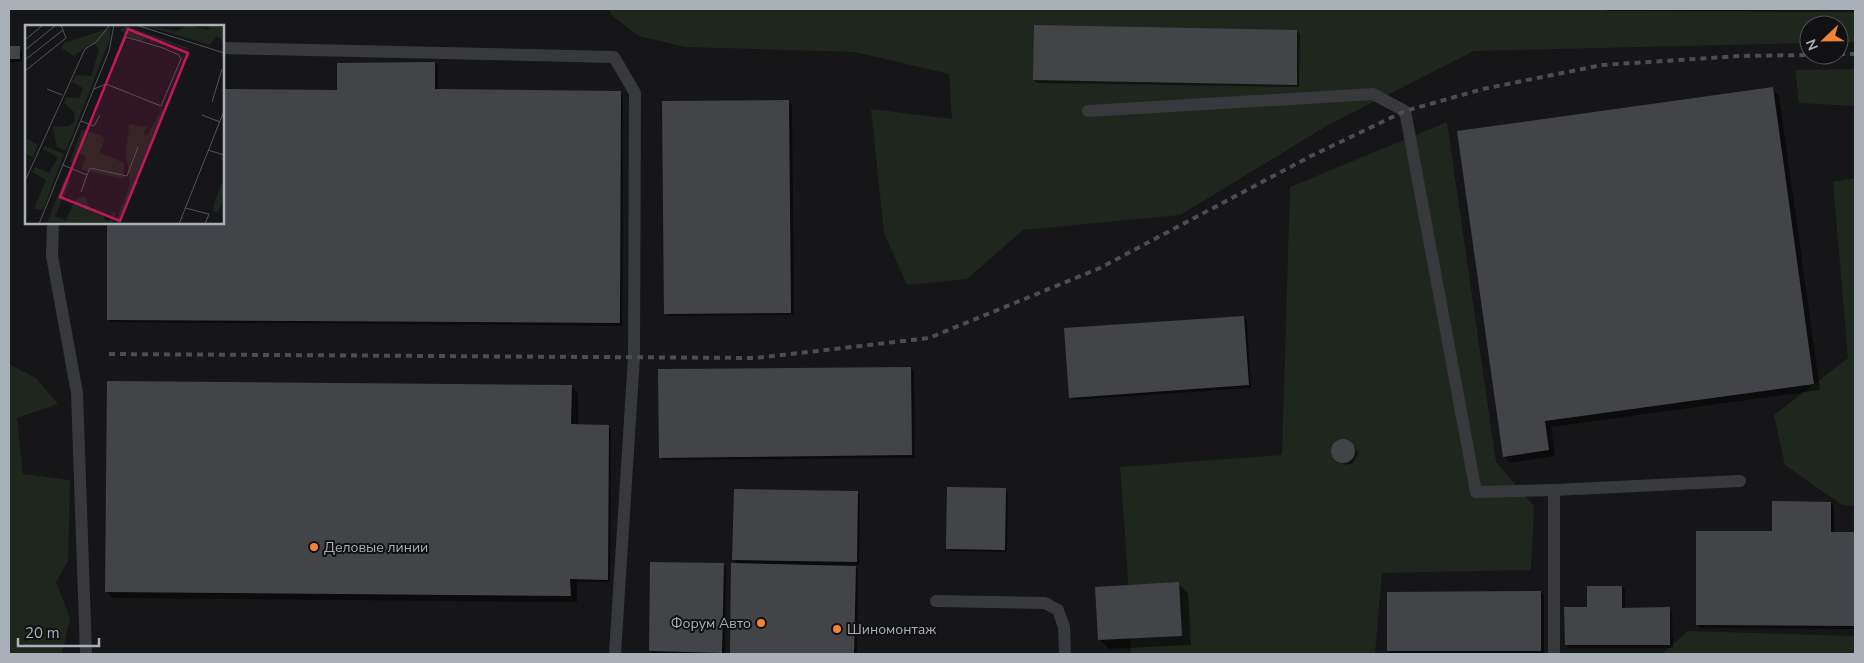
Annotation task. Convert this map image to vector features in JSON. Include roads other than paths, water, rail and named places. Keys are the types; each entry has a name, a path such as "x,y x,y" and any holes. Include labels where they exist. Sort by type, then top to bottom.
{"lane":[{"path":"224,48 614,57 635,93 634,357 615,654"},
{"path":"1088,111 1373,94 1406,111 1476,492 1740,481"},
{"path":"53,224 52,256 77,393 86,654"},
{"path":"1554,490 1554,654"},
{"path":"936,601 1045,603 1058,610 1064,627 1064,654"}],"railway":[{"path":"1849,54 1855,54"},
{"path":"109,354 756,358 929,338 1100,268 1311,156 1405,111 1483,89 1602,65 1740,56 1799,55"}],"place":[{"name":"Деловые линии","path":"314,547"},
{"name":"Форум Авто","path":"761,623"},
{"name":"Шиномонтаж","path":"837,629"}]}
